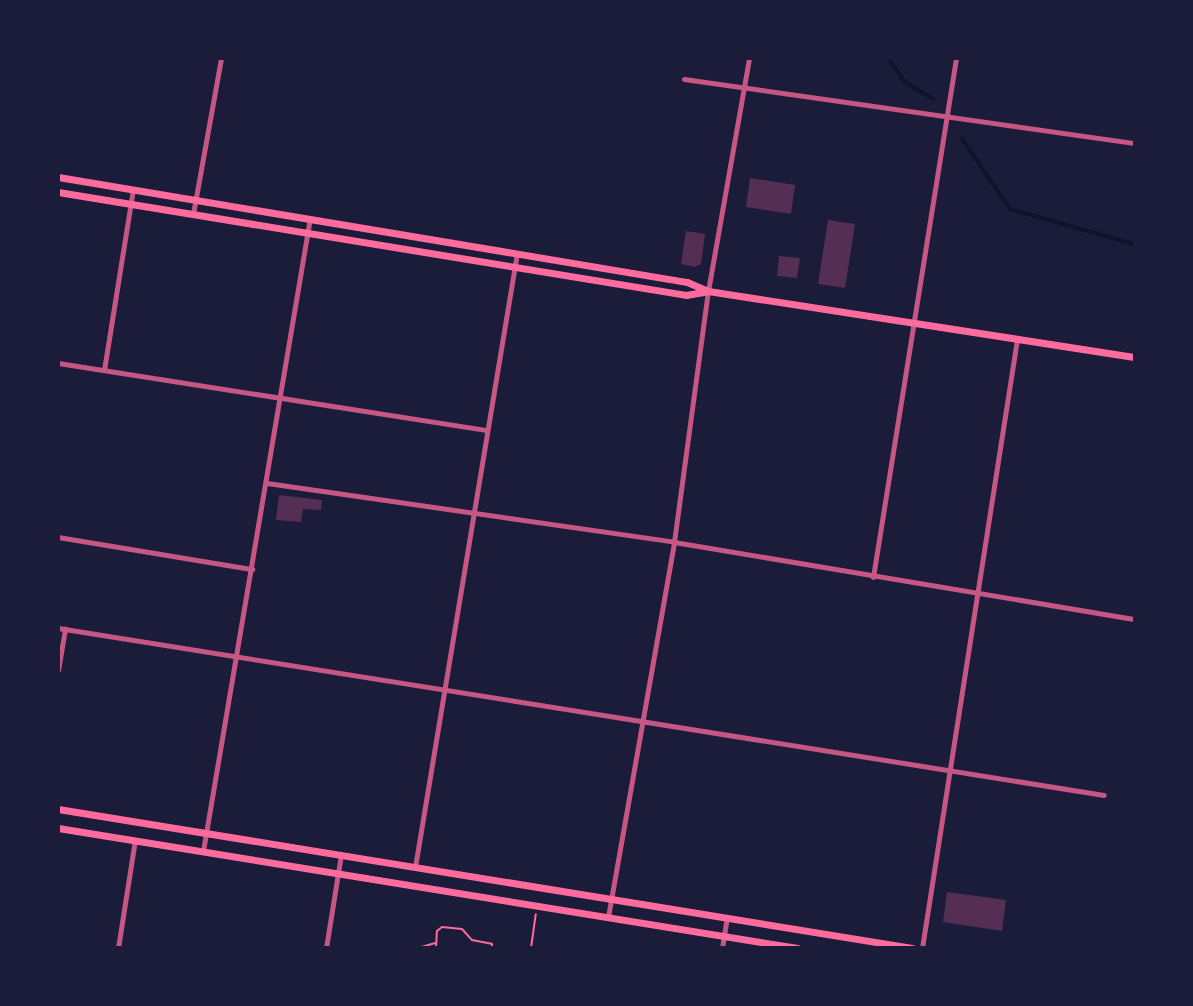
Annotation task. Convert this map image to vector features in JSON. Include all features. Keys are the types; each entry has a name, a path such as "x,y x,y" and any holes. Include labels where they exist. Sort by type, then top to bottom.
{"main road":[{"path":"58,177 687,282 708,291 1134,357"},
{"path":"58,192 686,295 708,291"},
{"path":"58,808 912,948"},
{"path":"58,828 797,948"}],"street":[{"path":"193,214 221,58"},
{"path":"608,917 640,721 674,542 708,291 749,58"},
{"path":"873,577 956,58"},
{"path":"684,78 1134,143"},
{"path":"104,370 133,189"},
{"path":"203,851 238,657 310,218"},
{"path":"415,867 517,253"},
{"path":"922,948 1017,339"},
{"path":"58,363 487,430"},
{"path":"267,483 674,542 977,595 1134,619"},
{"path":"58,537 252,569"},
{"path":"58,670 62,629 1104,795"},
{"path":"118,948 135,840"},
{"path":"326,948 341,854"},
{"path":"722,948 727,917"}],"path":[{"path":"531,948 537,905"},
{"path":"436,948 435,943 442,927 462,929 472,940 492,944 492,948"},
{"path":"418,948 435,943"}],"building":[{"path":"750,178 795,185 791,214 746,207"},
{"path":"828,220 855,224 845,288 818,284"},
{"path":"686,231 705,234 701,264 694,267 681,264"},
{"path":"779,256 800,258 797,278 777,276"},
{"path":"279,495 322,500 321,510 303,509 301,522 276,520"},
{"path":"947,892 1006,900 1002,931 943,922"}],"waterway":[{"path":"888,58 905,82 933,99"},
{"path":"962,139 1010,209 1134,244"}]}
